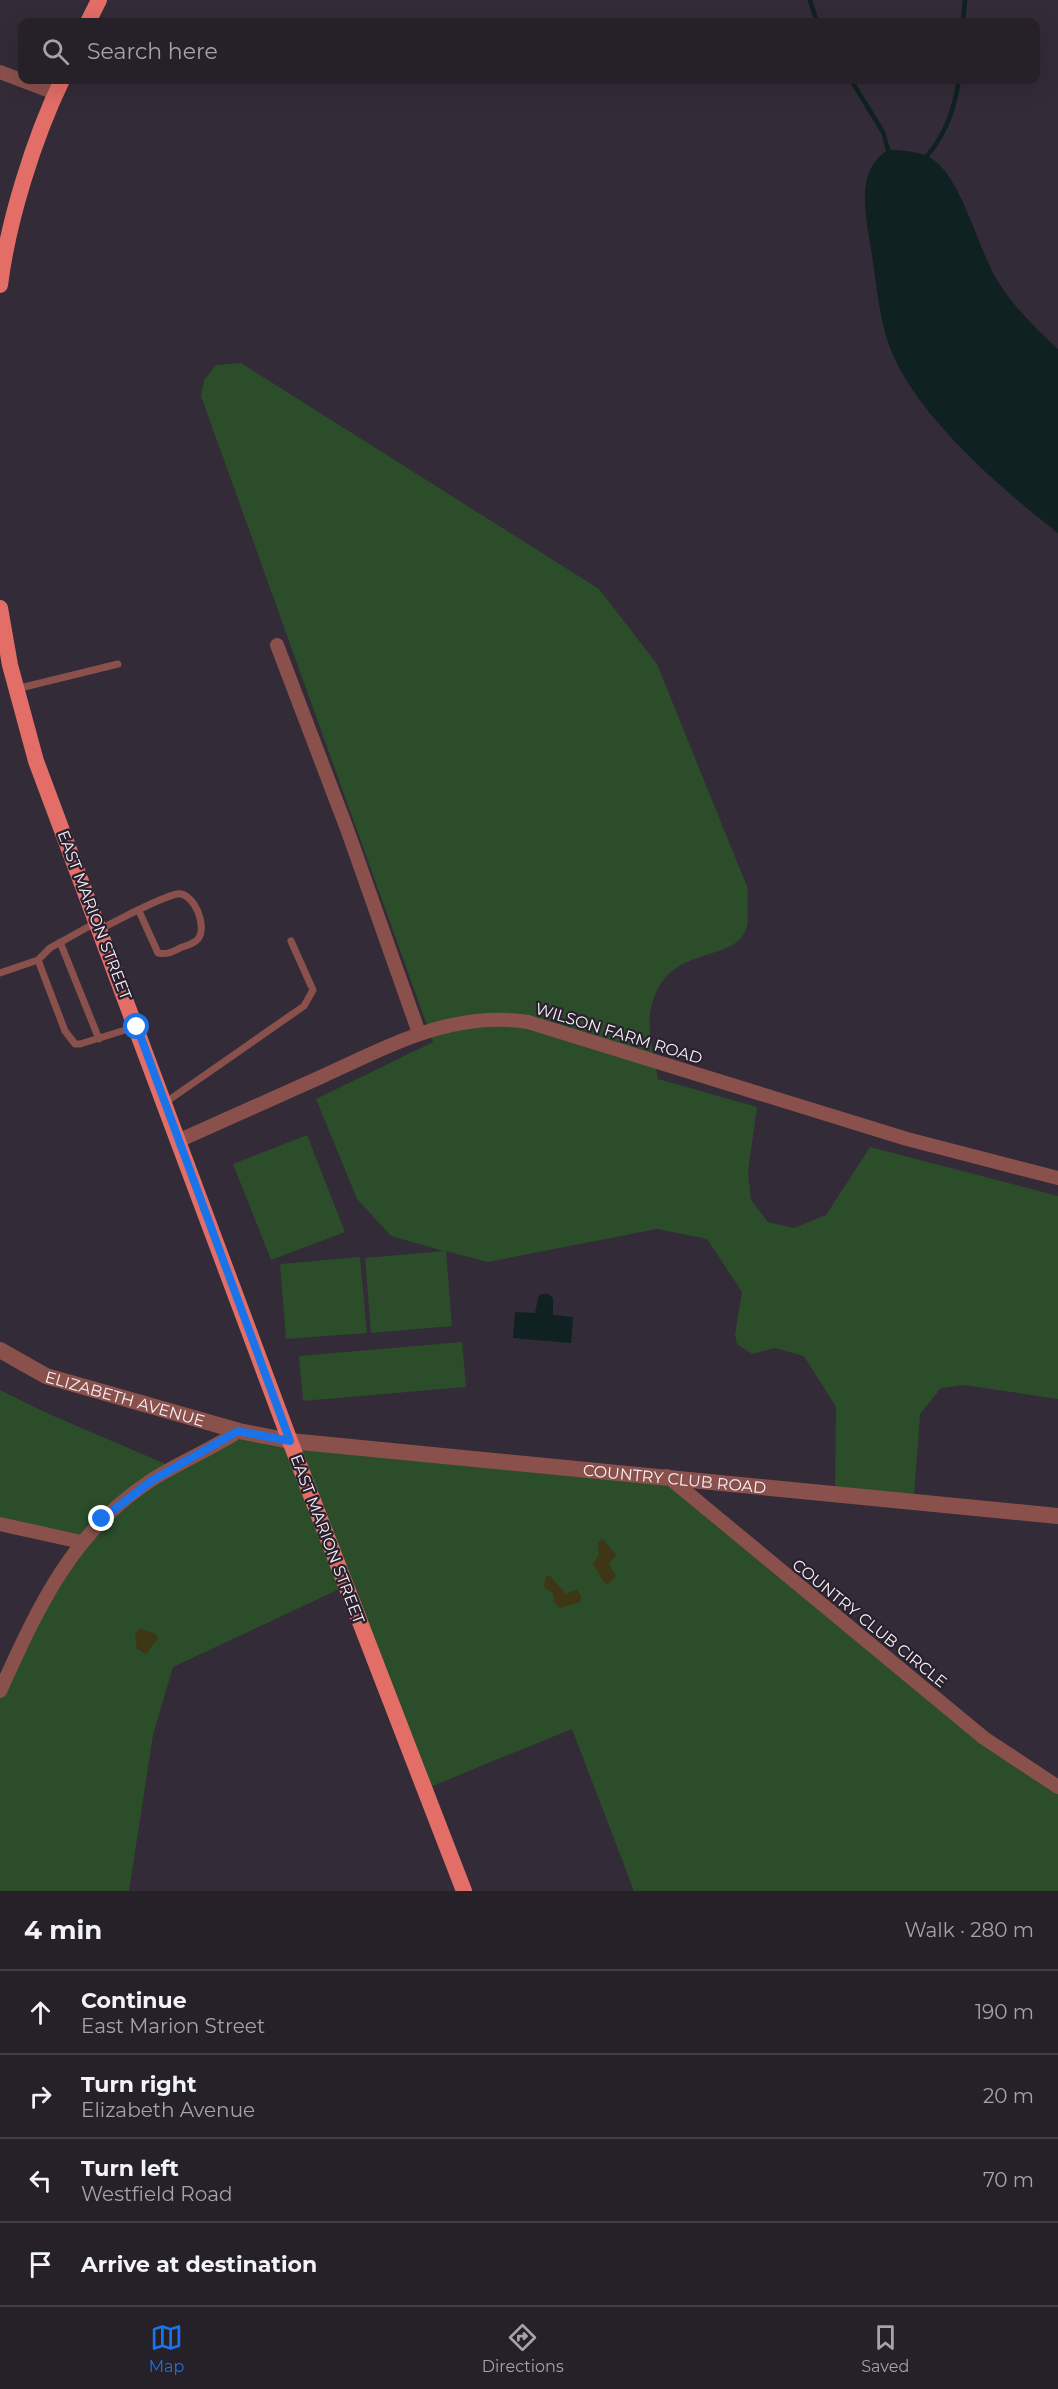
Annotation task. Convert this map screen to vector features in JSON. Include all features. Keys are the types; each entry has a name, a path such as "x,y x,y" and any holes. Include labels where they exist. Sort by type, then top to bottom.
{"main road":[{"path":"90,18 99,0"},
{"path":"0,285 4,252 58,86"},
{"name":"EAST MARION STREET","path":"0,608 16,689 36,760 166,1102 290,1441 464,1891"}],"street":[{"path":"0,72 18,76"},
{"path":"277,645 347,829 419,1033"},
{"name":"WILSON FARM ROAD","path":"180,1140 419,1033 473,1020 507,1018 528,1022 907,1139 1058,1178"},
{"name":"ELIZABETH AVENUE","path":"0,1350 46,1376 238,1431 290,1441"},
{"path":"0,1691 28,1628 60,1572 81,1542 102,1519 151,1481 238,1431"},
{"name":"COUNTRY CLUB ROAD","path":"290,1441 667,1476 1058,1516"},
{"name":"COUNTRY CLUB CIRCLE","path":"667,1476 984,1738 1058,1787"},
{"path":"0,1524 81,1542"}],"lane":[{"path":"16,689 118,664"},
{"path":"0,973 38,960 60,942 177,894 190,897 202,926 201,933 197,940 166,954 158,953 139,911"},
{"path":"166,1102 304,1006 314,990 291,941"},
{"path":"60,942 99,1039"},
{"path":"38,960 70,1038 80,1044 137,1027"}],"green space":[{"path":"241,363 599,589 657,664 748,889 747,926 740,939 729,947 683,964 668,975 657,991 650,1022 658,1079 757,1107 748,1172 751,1200 768,1222 794,1228 826,1215 870,1147 1058,1196 1058,1399 964,1385 941,1388 920,1414 914,1497 835,1489 836,1407 804,1356 775,1348 752,1354 737,1344 735,1335 742,1292 707,1239 657,1229 488,1262 446,1251 452,1326 371,1333 365,1258 444,1251 391,1236 357,1199 316,1099 433,1042 201,396 204,380 216,365"},
{"path":"307,1135 345,1232 271,1260 233,1164"},
{"path":"360,1257 367,1333 286,1339 280,1264"},
{"path":"462,1342 466,1387 303,1401 299,1356"},
{"path":"0,1390 49,1414 175,1468 239,1431 667,1476 984,1738 1058,1787 1058,1891 634,1891 572,1729 425,1789 346,1586 173,1667 153,1735 129,1891 0,1891 0,1691 81,1542 0,1524"}],"sand":[{"path":"603,1539 616,1555 609,1564 616,1576 608,1584 603,1581 593,1563 599,1555 598,1543"},
{"path":"546,1576 550,1576 566,1594 577,1590 581,1596 580,1602 560,1608 554,1602 553,1594 544,1587"},
{"path":"139,1629 154,1633 158,1638 146,1654 137,1649 135,1634"}],"shaded area":[{"path":"888,150 919,153 929,157 940,166 950,179 968,213 997,280 1025,316 1058,349 1058,533 1009,493 958,445 913,391 897,364 880,312 865,200 867,177 878,158"},
{"path":"541,1294 548,1294 553,1298 553,1315 573,1317 571,1343 513,1338 515,1312 535,1313"}],"waterway":[{"path":"810,0 816,18"},
{"path":"963,18 965,0"},
{"path":"853,84 883,132 888,150"},
{"path":"927,156 949,120 958,84"}],"route":[{"path":"102,1519 151,1481 216,1446 238,1431 290,1441 137,1027"}]}
